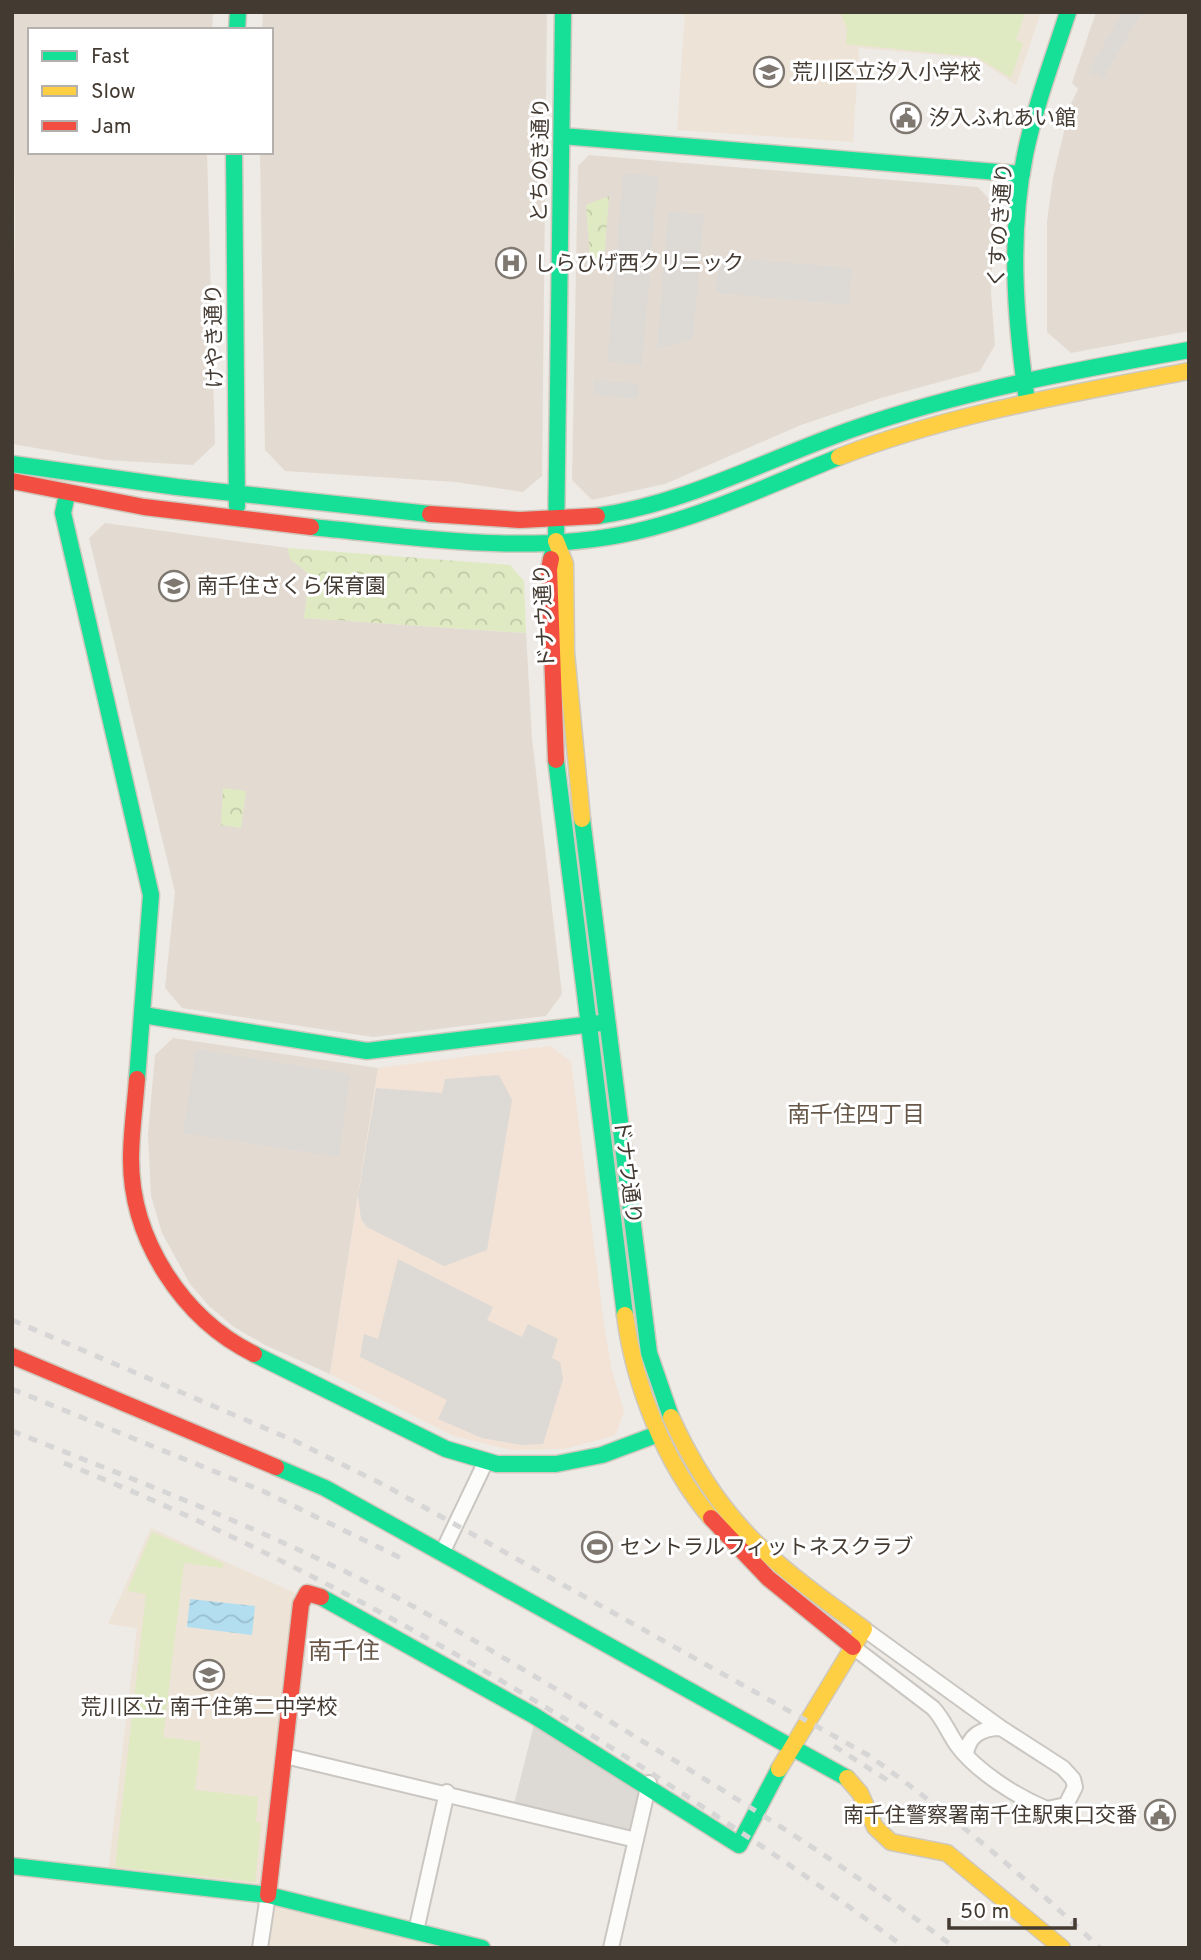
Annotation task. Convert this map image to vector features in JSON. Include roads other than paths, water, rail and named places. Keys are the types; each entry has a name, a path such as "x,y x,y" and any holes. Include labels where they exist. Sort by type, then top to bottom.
{"street":[{"name":"とちのき通り","path":"556,541 563,12"},
{"name":"くすのき通り","path":"1028,403 1017,320 1016,252 1022,174 1036,113 1068,12"},
{"path":"562,136 1022,174"},
{"name":"けやき通り","path":"234,154 238,495 236,519"},
{"path":"12,464 111,481 238,495 430,514 556,519 627,512 669,502 855,428 959,396 1189,350"},
{"path":"12,481 67,494 236,519 418,537 556,541 629,534 669,524 873,444 1028,403 1189,371"},
{"path":"67,494 63,513 70,550 151,895 131,1140 134,1186 149,1243 179,1293 214,1330 252,1355 446,1449 486,1461 523,1466 581,1461 658,1434"},
{"name":"ドナウ通り","path":"556,541 565,564 566,653 573,751 605,1023 649,1353 673,1427 702,1479 740,1530 776,1564 864,1629"},
{"name":"ドナウ通り","path":"556,541 549,566 555,751 626,1324 643,1396 658,1434 688,1489 723,1536 767,1579 852,1647"},
{"path":"143,1015 367,1051 605,1023"},
{"path":"12,1356 325,1488 844,1774 860,1793 875,1827 891,1842 947,1853 1062,1948"},
{"path":"443,1551 486,1461"},
{"path":"260,1948 285,1756 301,1604 307,1593 321,1597 430,1655 649,1783 739,1845 791,1746 852,1647 864,1629 1001,1728 1069,1773 1075,1787 1066,1805 1057,1809 1038,1806 966,1755 945,1720 933,1708 852,1647"},
{"path":"966,1755 967,1745 979,1732 1001,1728"},
{"path":"285,1756 447,1792 636,1840"},
{"path":"611,1948 649,1783"},
{"path":"416,1931 447,1792"},
{"path":"12,1866 268,1895 482,1948"}],"water":[{"path":"190,1599 255,1606 252,1635 187,1627"}],"railway":[{"path":"12,1320 295,1441 388,1487 868,1755 987,1847 1100,1948"},
{"path":"12,1389 265,1492 407,1561"},
{"path":"12,1431 171,1494 288,1545 433,1617 739,1801 870,1886 955,1948"},
{"path":"64,1463 216,1529 436,1643 648,1771 810,1879 905,1948"},
{"path":"834,1746 887,1780"}],"place":[{"name":"荒川区立汐入小学校","path":"769,72"},
{"name":"汐入ふれあい館","path":"906,118"},
{"name":"しらひげ西クリニック","path":"511,263"},
{"name":"南千住さくら保育園","path":"174,586"},
{"name":"セントラルフィットネスクラブ","path":"597,1547"},
{"name":"荒川区立 南千住第二中学校","path":"209,1675"},
{"name":"南千住警察署南千住駅東口交番","path":"1160,1815"}],"district":[{"name":"南千住四丁目","path":"856,1114"},
{"name":"南千住","path":"344,1651"}]}
